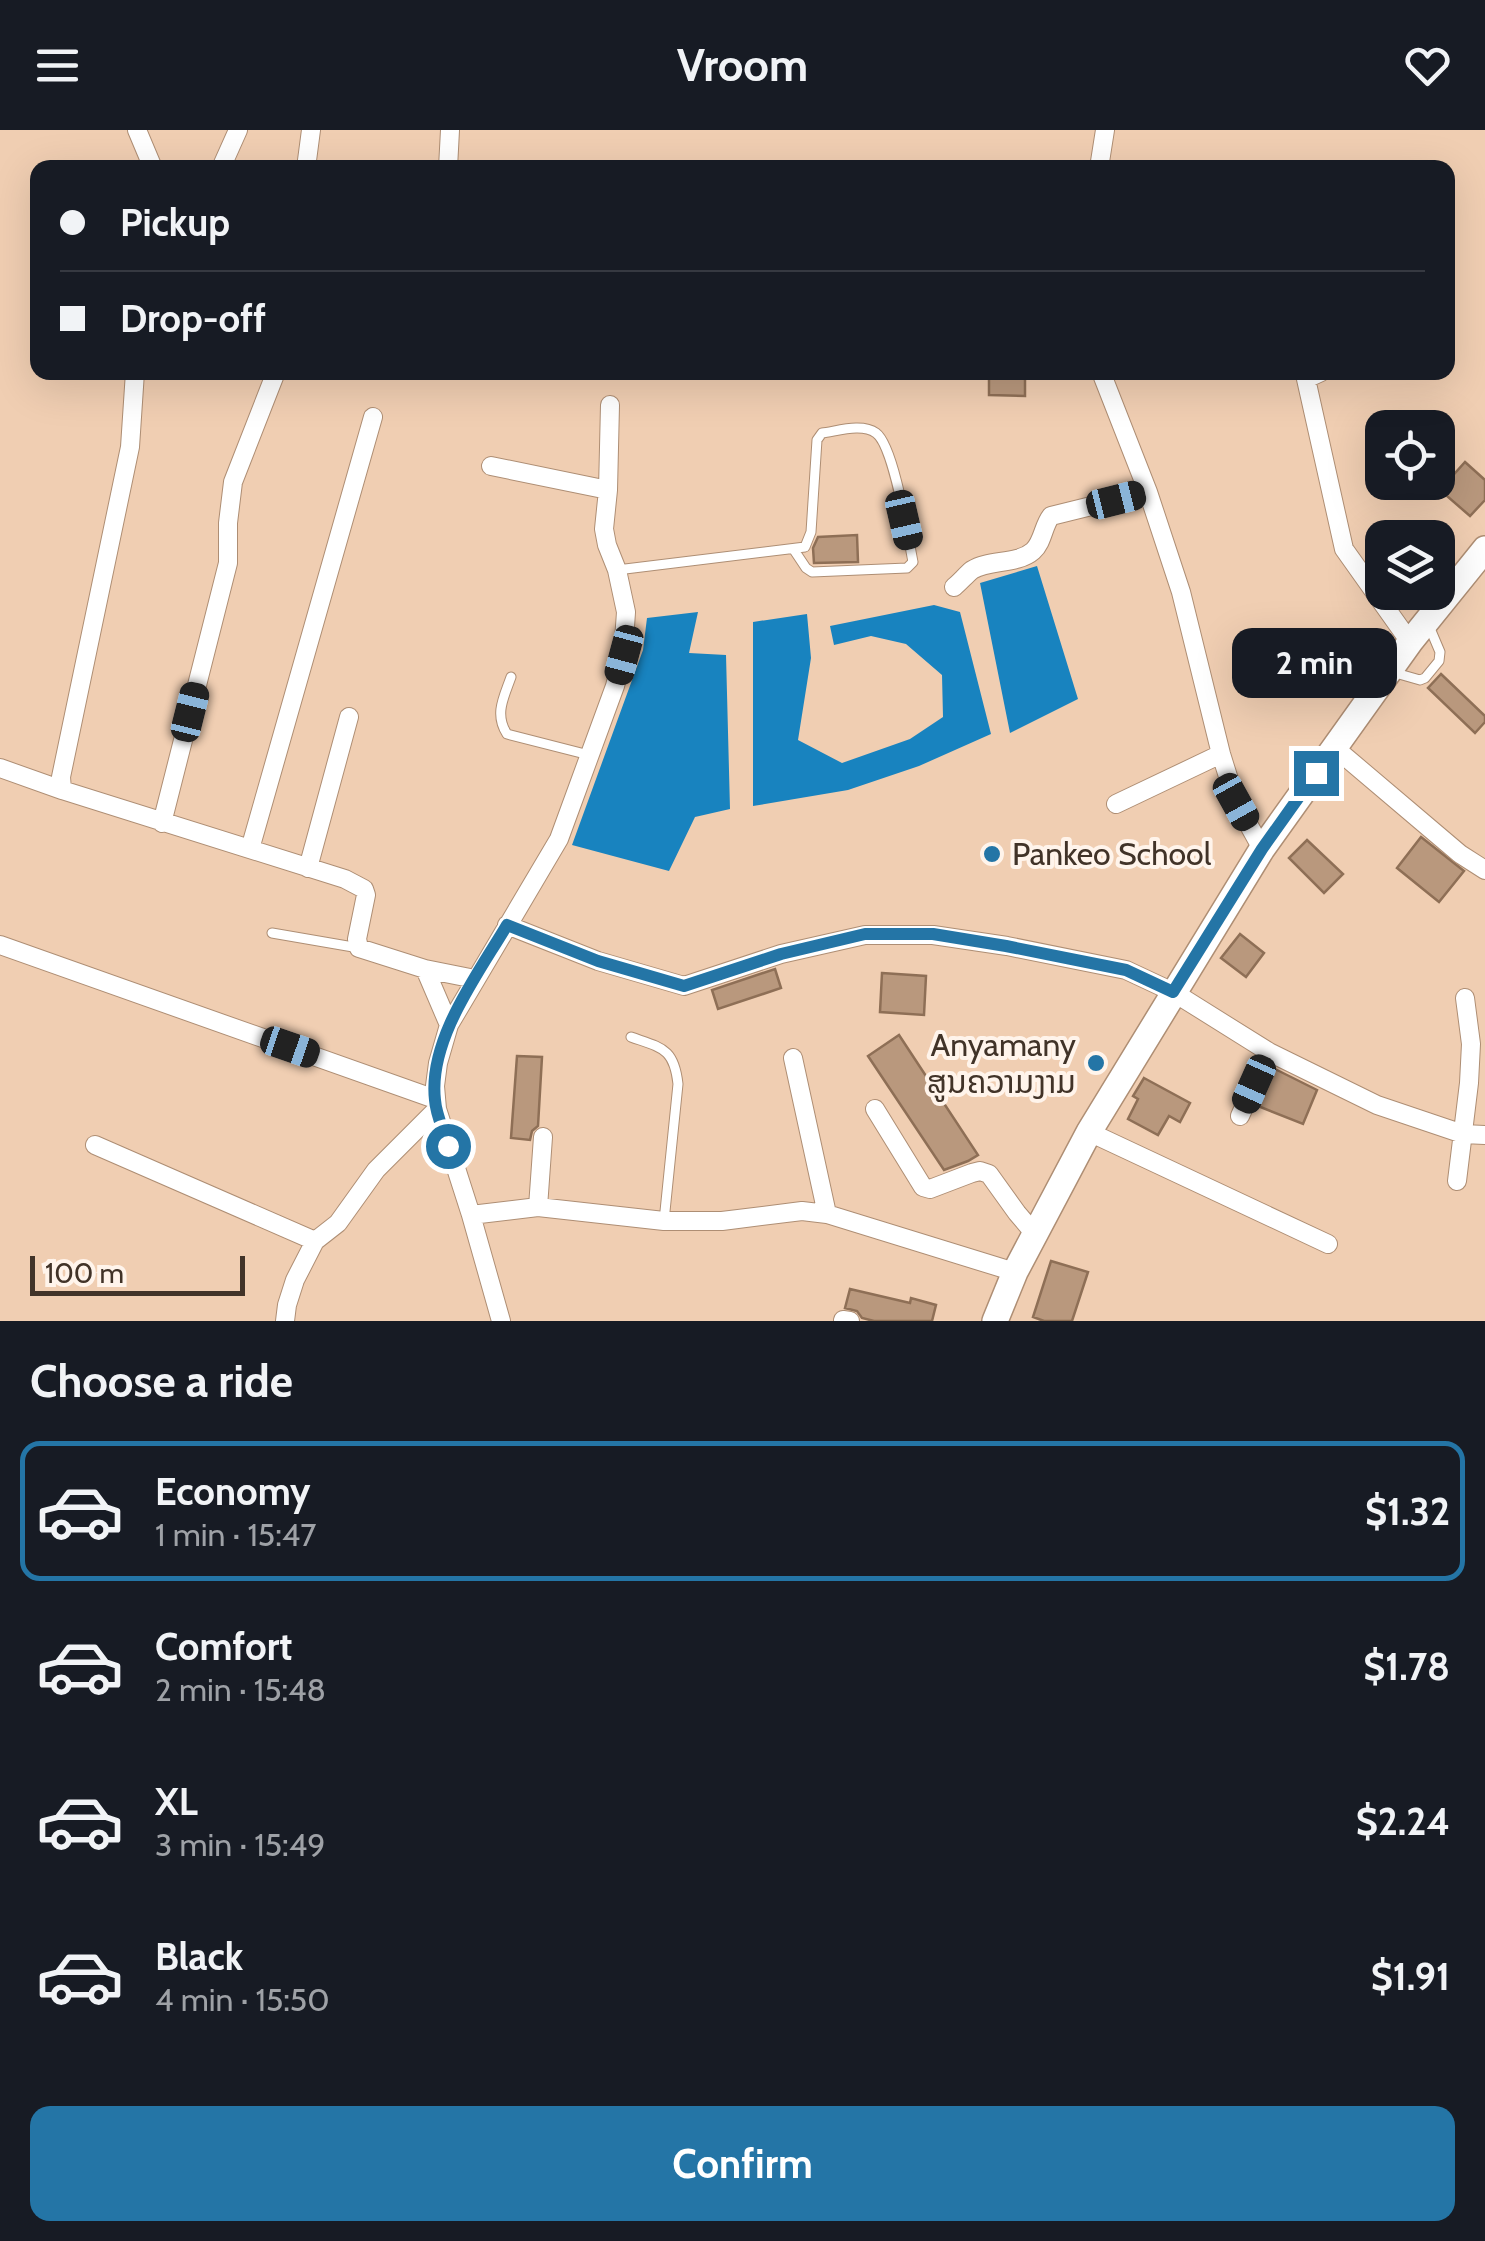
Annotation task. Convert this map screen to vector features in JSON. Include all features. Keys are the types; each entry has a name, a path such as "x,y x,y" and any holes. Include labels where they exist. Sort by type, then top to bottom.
{"main road":[{"path":"998,1320 1015,1272 1089,1132 1262,849 1389,670 1485,549"}],"street":[{"path":"137,130 150,160"},
{"path":"225,160 238,130"},
{"path":"307,160 311,130"},
{"path":"448,160 450,130"},
{"path":"1100,160 1105,130"},
{"path":"62,790 61,776 130,447 134,380"},
{"path":"162,823 228,563 233,482 273,380"},
{"path":"1105,380 1181,592 1236,802 1262,849"},
{"path":"1306,380 1344,549 1410,642"},
{"path":"501,1321 436,1104 438,1063 449,1025 559,838 624,655 626,612 618,570 604,529 610,404"},
{"path":"250,849 373,417"},
{"path":"491,466 608,490"},
{"path":"954,587 974,568 1034,550 1051,516 1148,492"},
{"path":"308,868 350,717"},
{"path":"1335,748 1460,854 1485,870"},
{"path":"1116,804 1222,754"},
{"path":"0,768 345,879 364,888 366,895 359,948 424,969 476,979"},
{"path":"507,925 598,961 684,986 781,954 865,934 933,934 1126,970 1173,992 1269,1052 1378,1105 1463,1134 1485,1135"},
{"path":"0,944 436,1104"},
{"path":"424,969 449,1025"},
{"path":"1457,1181 1472,1044 1465,998"},
{"path":"1240,1116 1269,1052"},
{"path":"793,1058 827,1214"},
{"path":"285,1321 295,1280 315,1241 338,1223 376,1170 436,1104"},
{"path":"875,1109 923,1187 930,1189 980,1171 989,1174 1034,1233"},
{"path":"1089,1132 1328,1244"},
{"path":"538,1207 543,1136"},
{"path":"95,1146 315,1241"},
{"path":"471,1215 538,1207 664,1221 722,1221 802,1211 827,1214 1015,1272"}],"lane":[{"path":"618,570 805,547 810,532 817,440 822,432 864,428 879,434 890,455 912,565 812,572 794,550"},
{"path":"1389,670 1420,680 1439,661 1440,652 1427,621"},
{"path":"511,676 499,709 499,722 507,734 589,756"},
{"path":"272,932 359,948"},
{"path":"631,1036 664,1049 676,1064 678,1084 664,1221"}],"water":[{"path":"1037,566 1078,699 1010,733 980,583"},
{"path":"934,605 960,612 991,734 919,766 848,790 753,806 753,622 807,614 811,658 798,740 842,763 910,739 943,717 942,675 906,644 871,636 834,645 830,626"},
{"path":"698,612 689,653 726,655 730,809 695,817 669,871 572,845 643,650 647,618"}],"building":[{"path":"989,380 1025,380 1025,396 989,395"},
{"path":"1465,462 1485,480 1485,500 1470,516 1452,500 1455,500 1455,473"},
{"path":"857,535 858,562 814,563 813,548 818,537"},
{"path":"1441,674 1485,716 1485,722 1475,733 1428,688"},
{"path":"1421,837 1464,871 1439,902 1397,868"},
{"path":"1307,840 1343,874 1324,893 1289,858"},
{"path":"1240,934 1264,953 1246,977 1221,958"},
{"path":"775,969 781,988 718,1009 712,990"},
{"path":"882,973 926,976 924,1015 880,1012"},
{"path":"899,1035 978,1155 944,1170 868,1056"},
{"path":"517,1056 542,1057 538,1126 530,1140 511,1138"},
{"path":"1275,1069 1317,1090 1303,1124 1258,1106"},
{"path":"1144,1078 1190,1103 1180,1122 1169,1116 1158,1135 1128,1119 1138,1099 1133,1096"},
{"path":"1051,1261 1088,1272 1072,1321 1033,1317"},
{"path":"850,1289 936,1305 932,1321 862,1318 857,1311 845,1308"}],"place":[{"name":"Pankeo School","path":"992,854"},
{"name":"Anyamany ສູນຄວາມງາມ","path":"1096,1063"}],"route":[{"path":"448,1146 434,1098 438,1063 449,1025 507,925 598,961 684,986 781,954 865,934 933,934 1126,970 1173,992 1262,849 1316,773"}]}
